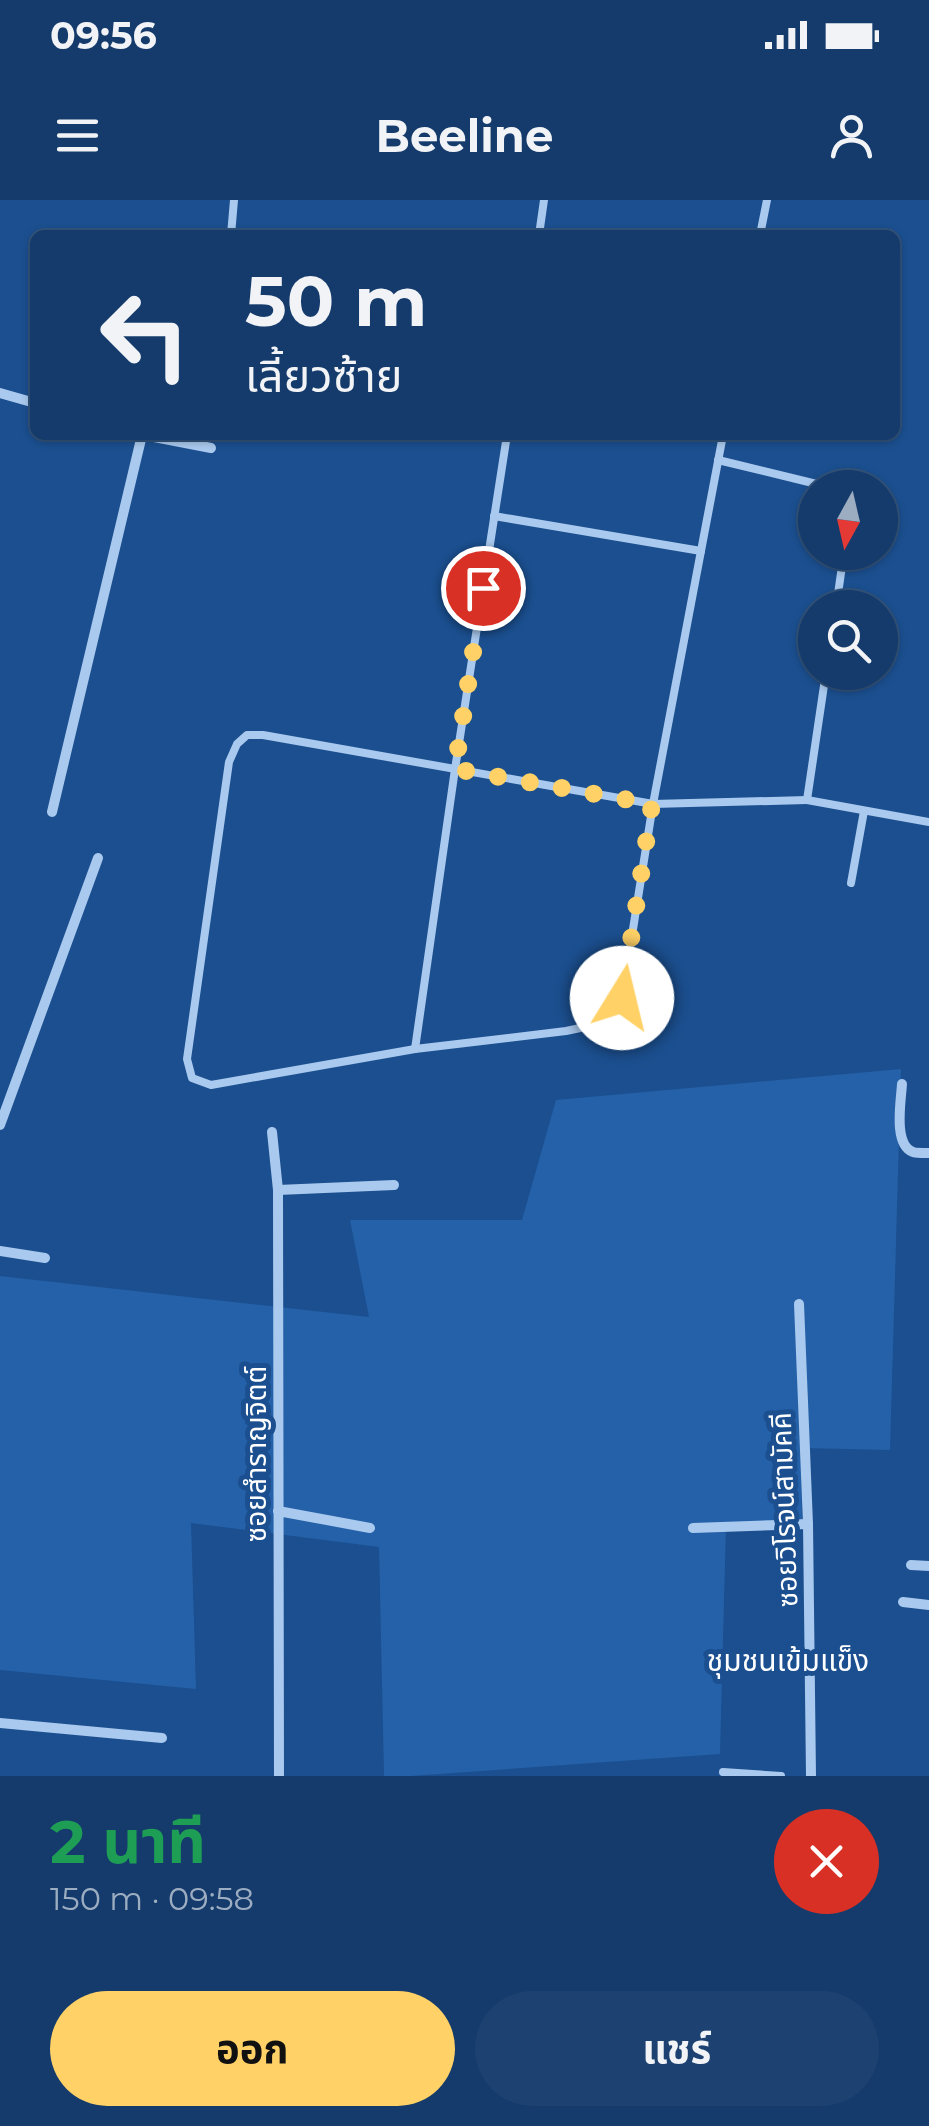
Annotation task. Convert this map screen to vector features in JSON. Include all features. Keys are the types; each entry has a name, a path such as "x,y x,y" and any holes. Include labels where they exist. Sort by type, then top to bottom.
{"street":[{"path":"1,398 30,403"},
{"path":"52,812 142,440"},
{"path":"169,440 211,448"},
{"path":"0,1125 98,858"},
{"path":"902,1084 900,1136 904,1146 914,1153 929,1154"},
{"name":"ซอยสำราญจิตต์","path":"272,1132 278,1190 279,1776"},
{"path":"278,1190 394,1184"},
{"path":"0,1251 45,1258"},
{"name":"ซอยวิโรจน์สามัคคี","path":"800,1304 812,1776"},
{"path":"278,1511 370,1528"},
{"path":"693,1528 808,1524"},
{"path":"911,1565 929,1566"},
{"path":"904,1602 929,1605"},
{"path":"0,1722 162,1738"}],"lane":[{"path":"231,230 234,200"},
{"path":"540,230 544,200"},
{"path":"761,230 766,200"},
{"path":"416,1050 506,440"},
{"path":"722,440 652,804 622,998 604,1024 211,1084 192,1078 187,1059 229,762 246,734 652,804 807,800 929,822"},
{"path":"718,460 798,479"},
{"path":"494,516 701,551"},
{"path":"807,800 823,690"},
{"path":"851,882 864,811"},
{"path":"723,1772 782,1776"}],"shaded area":[{"path":"901,1069 890,1450 801,1448 802,1524 726,1525 720,1754 384,1776 379,1547 191,1523 196,1689 0,1670 0,1276 369,1317 350,1220 522,1220 556,1100"}],"district":[{"name":"ชุมชนเข้มแข็ง","path":"788,1660"}],"route":[{"path":"483,588 455,769 652,804 622,998"}]}
